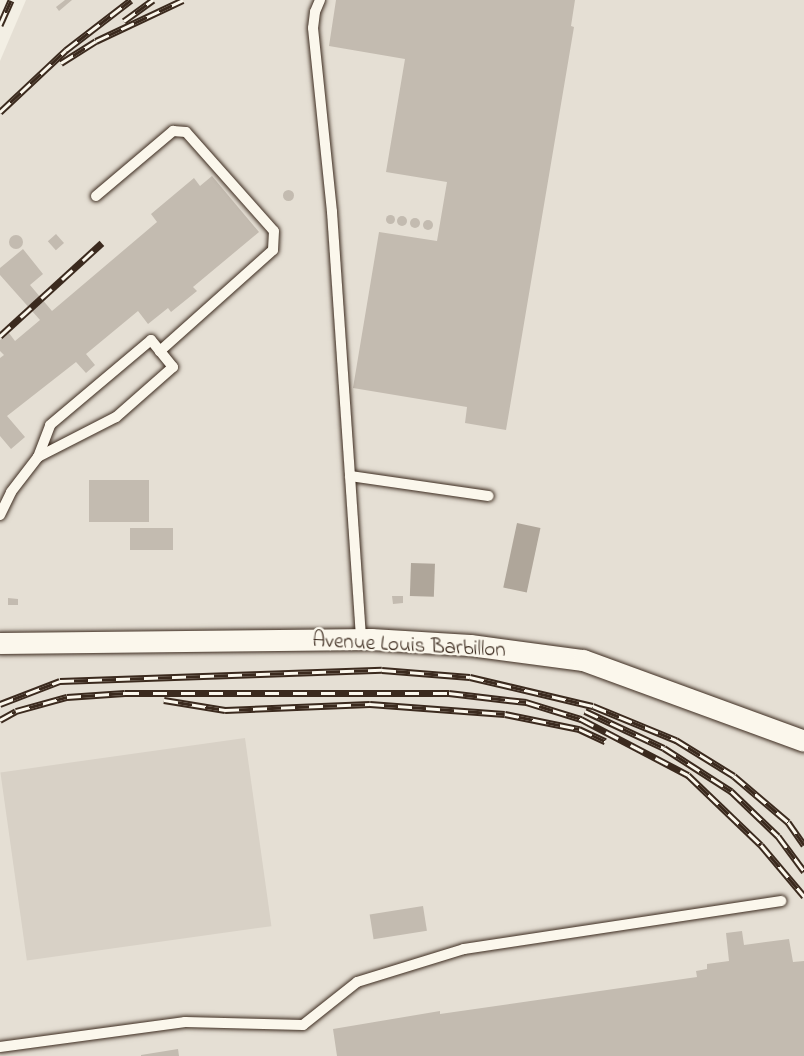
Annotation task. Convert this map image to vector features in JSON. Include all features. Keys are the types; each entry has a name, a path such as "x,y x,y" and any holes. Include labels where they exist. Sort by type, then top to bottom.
{"street":[{"name":"Avenue Louis Barbillon","path":"0,643 361,640 470,645 583,660 804,741"}],"lane":[{"path":"320,0 315,12 313,28 332,212 361,640"},
{"path":"96,196 173,131 186,132 274,231 273,250 160,351"},
{"path":"0,514 11,492 38,457 50,425 151,340 173,367 116,417 38,457"},
{"path":"350,476 489,496"},
{"path":"0,1047 185,1022 303,1025 357,982 464,950 781,902"}],"shaded area":[{"path":"26,0 804,0 804,1056 0,1056 0,61"},
{"path":"517,523 540,528 527,593 503,588"},
{"path":"411,563 435,564 434,597 410,596"},
{"path":"245,738 271,926 27,961 0,772"}],"building":[{"path":"65,0 72,0 59,11 56,7"},
{"path":"336,0 575,0 571,26 574,27 506,430 465,423 467,407 353,388 379,232 437,241 447,182 386,172 405,59 329,46"},
{"path":"212,176 259,232 193,287 197,291 171,312 168,308 148,324 138,311 86,354 95,365 86,373 76,362 7,416 25,437 11,449 0,436 0,358 4,355 0,351 0,340 9,333 15,341 40,320 0,275 0,268 23,249 43,274 30,285 52,311 157,222 151,214 194,178 200,186"},
{"path":"288,189 294,195 288,201 282,195"},
{"path":"390,214 395,219 390,224 385,219"},
{"path":"402,216 407,221 402,226 397,221"},
{"path":"415,218 420,223 415,228 410,223"},
{"path":"428,220 433,225 428,230 423,225"},
{"path":"56,234 64,243 56,250 48,241"},
{"path":"13,235 19,235 23,242 19,249 13,249 9,245 9,239"},
{"path":"89,480 149,480 149,522 89,522"},
{"path":"130,528 173,528 173,550 130,550"},
{"path":"392,596 403,596 403,603 393,604"},
{"path":"8,598 18,599 18,605 8,605"},
{"path":"423,906 427,931 374,939 370,914"},
{"path":"742,931 744,945 789,939 793,962 804,961 804,1056 337,1056 333,1029 440,1011 440,1014 697,977 696,971 707,969 707,964 729,961 726,933"},
{"path":"178,1049 179,1056 141,1056 141,1055"}],"railway":[{"path":"0,25 11,0"},
{"path":"0,112 66,50 131,0"},
{"path":"124,21 153,0"},
{"path":"61,63 96,41 183,0"},
{"path":"0,336 102,243"},
{"path":"0,704 60,681 382,670 470,677 593,706 676,740 734,776 788,822 804,845"},
{"path":"0,720 16,711 67,697 125,693 449,693 526,702 581,719 688,775 761,845 804,896"},
{"path":"164,700 225,710 370,704 505,714 579,729 605,741"},
{"path":"585,711 664,748 731,791 778,836 804,871"}]}
